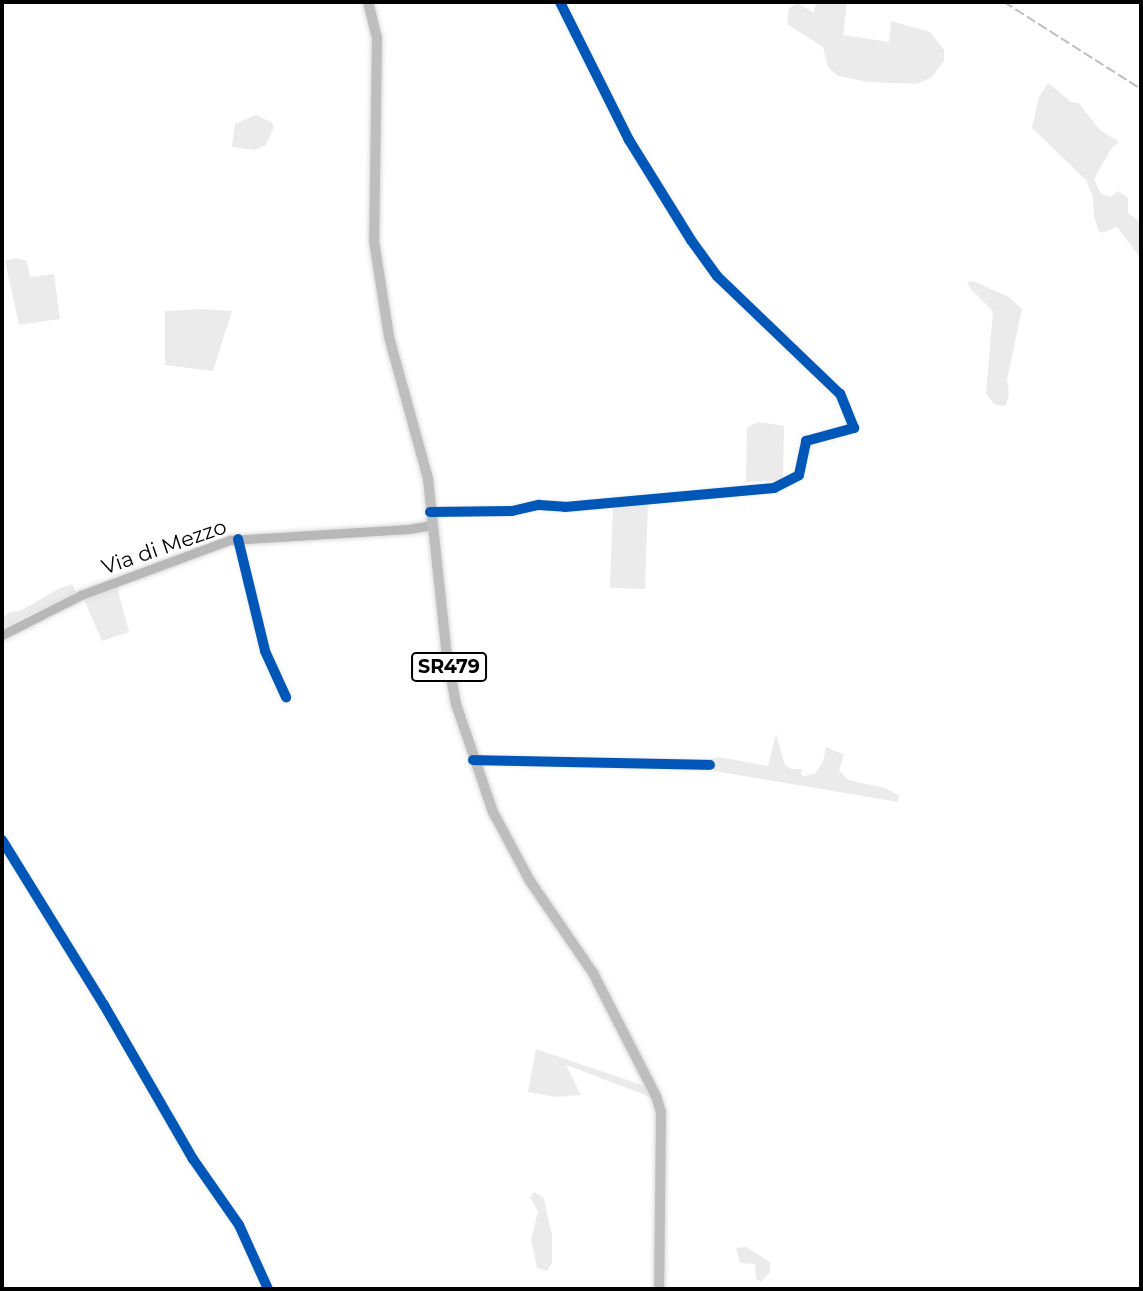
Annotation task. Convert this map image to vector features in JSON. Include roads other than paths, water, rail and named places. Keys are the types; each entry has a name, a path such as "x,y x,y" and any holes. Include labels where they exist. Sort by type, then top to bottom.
{"main road":[{"name":"SR479","path":"368,2 377,37 374,241 389,337 428,479 447,656 456,704 493,812 525,873 593,973 656,1097 661,1112 659,1289"},
{"name":"Via di Mezzo","path":"2,635 81,595 238,539 409,529 432,525"}],"street":[{"path":"430,512 512,511 539,505 565,507 774,488 799,475 806,441 855,428 840,394 717,276 691,240 629,140 560,2"},
{"path":"238,539 265,651 286,697"},
{"path":"473,760 710,765"},
{"path":"2,840 104,1005 193,1158 239,1225 268,1289"}],"railway":[{"path":"1004,2 1141,89"}]}
